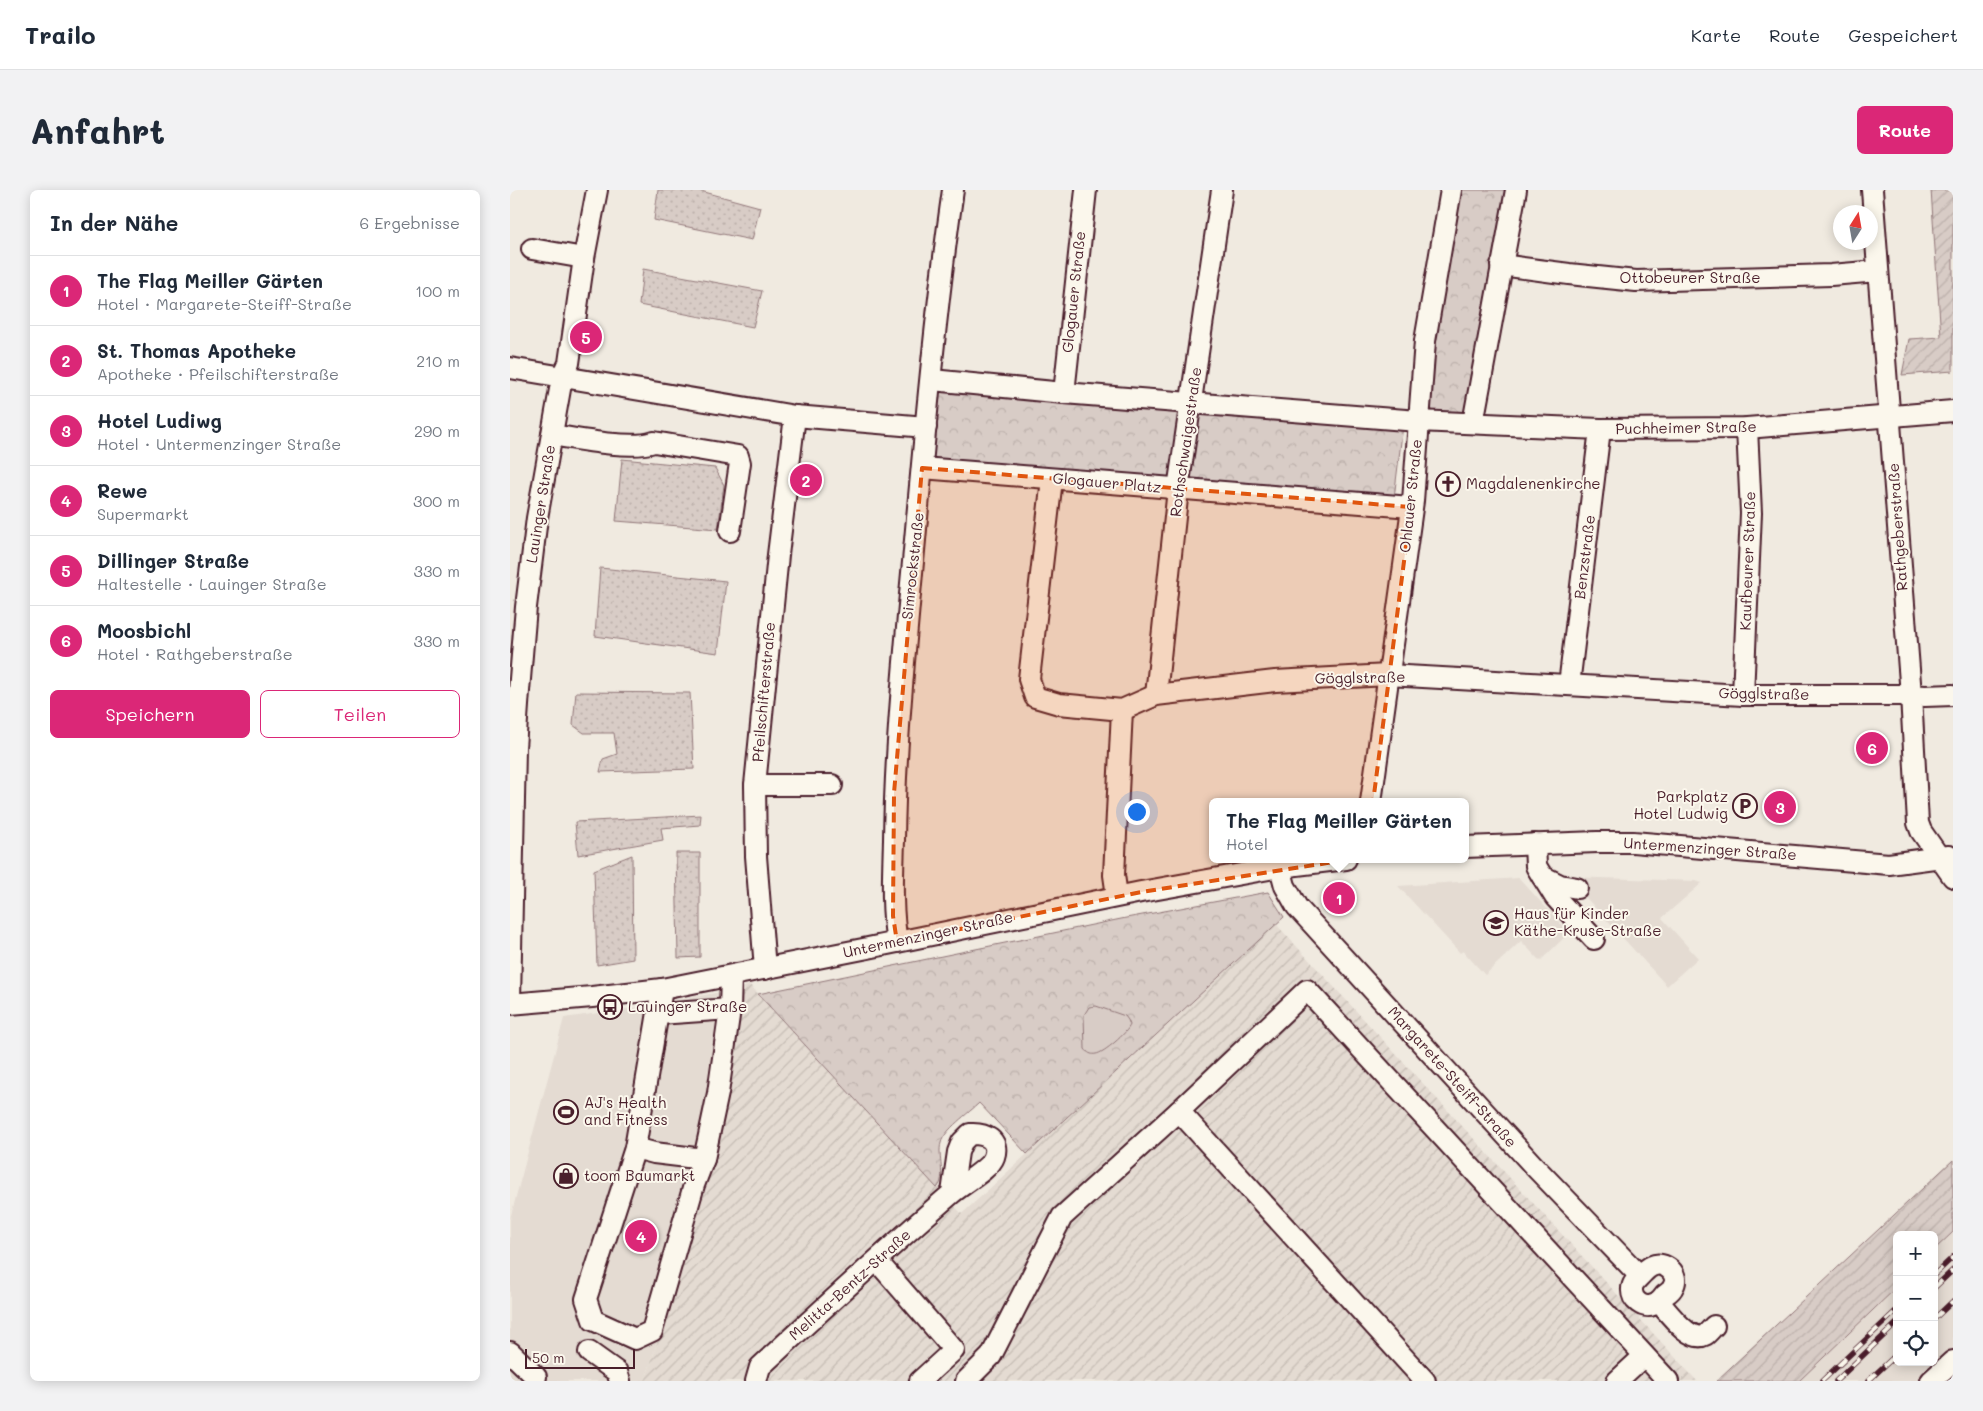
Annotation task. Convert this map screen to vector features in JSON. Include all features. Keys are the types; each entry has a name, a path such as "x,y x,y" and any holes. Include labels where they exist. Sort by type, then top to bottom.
{"street":[{"name":"Lauinger Straße","path":"510,1003 515,748 526,607 538,518 562,378 569,363 596,190"},
{"name":"Simrockstraße","path":"897,942 892,916 894,793 904,660 926,427 953,190"},
{"name":"Glogauer Straße","path":"1064,393 1086,190"},
{"name":"Rothschwaigestraße","path":"1156,695 1178,489 1222,190"},
{"name":"Ohlauer Straße","path":"1372,798 1411,507 1425,341 1451,190"},
{"path":"1472,423 1516,190"},
{"name":"Rathgeberstraße","path":"1872,190 1911,695 1918,823 1921,831 1946,857 1953,877"},
{"path":"532,249 584,258"},
{"name":"Ottobeurer Straße","path":"1501,265 1636,281 1831,276 1878,271"},
{"path":"510,368 795,416 926,427"},
{"path":"932,380 1064,393 1418,421"},
{"name":"Puchheimer Straße","path":"1418,421 1600,430 1747,428 1953,411"},
{"name":"Pfeilschifterstraße","path":"766,969 756,856 755,785 770,631 795,416"},
{"name":"Kaufbeurer Straße","path":"1743,694 1751,513 1747,428"},
{"name":"Benzstraße","path":"1569,684 1600,430"},
{"path":"552,435 591,441 645,445 654,442 738,456 740,462 730,530"},
{"name":"Glogauer Platz","path":"922,468 1411,507"},
{"name":"Gögglstraße","path":"1052,479 1029,679 1035,697 1059,704 1122,710 1156,695 1275,681 1388,675 1743,694 1925,696 1953,694"},
{"path":"1117,896 1114,875 1122,710"},
{"path":"755,785 832,785"},
{"name":"Untermenzinger Straße","path":"1469,847 1633,842 1889,864 1946,857"},
{"path":"1535,844 1536,866 1555,897 1594,939"},
{"name":"Untermenzinger Straße","path":"510,1003 662,989 1117,896 1317,863"},
{"name":"Margarete-Steiff-Straße","path":"1280,868 1285,886 1297,907 1533,1165 1640,1276"},
{"path":"1542,876 1560,885 1577,888"},
{"path":"662,989 635,1148 586,1299 593,1320 634,1339 652,1331 694,1185 704,1159 718,1094 730,1009 731,976"},
{"path":"966,1381 992,1356 1062,1217 1179,1111 1307,990 1668,1381"},
{"path":"659,1014 730,1009"},
{"path":"1179,1111 1425,1381"},
{"path":"635,1148 654,1153 704,1159"},
{"name":"Melitta-Bentz-Straße","path":"756,1381 760,1367 952,1193"},
{"path":"877,1261 954,1350 920,1381"},
{"path":"1658,1264 1666,1266 1674,1274 1674,1286 1655,1305 1648,1307 1641,1305 1634,1298 1631,1291 1633,1283 1640,1276 1652,1266 1658,1264"},
{"path":"1659,1302 1690,1335 1699,1336 1706,1334 1714,1326"},
{"path":"510,1352 536,1377"},
{"path":"589,1352 616,1372 620,1381"},
{"path":"1616,1381 1644,1356"},
{"path":"1931,1381 1953,1361"}],"highlighted area":[{"path":"922,468 1411,507 1366,857 1141,892 897,942 893,916 894,793"}],"shaded area":[{"path":"1567,877 1696,881 1702,883 1662,918 1698,958 1667,986"},
{"name":"Haus für Kinder Käthe-Kruse-Straße","path":"1519,878 1569,933 1540,961 1521,941 1485,975 1463,951 1460,953 1398,886"},
{"path":"1276,924 1697,1381 645,1381 688,1245 716,1136 740,988 750,985 962,1214"},
{"path":"740,988 716,1136 688,1245 645,1381 510,1381 510,1219 564,1018 655,1005"},
{"path":"1953,1232 1953,1381 1799,1381 1893,1291 1893,1366 1938,1366 1938,1246"}],"green space":[{"path":"658,190 697,190 760,207 752,240 654,220"},
{"path":"1460,190 1514,190 1468,416 1425,415 1432,341"},
{"path":"1931,190 1953,190 1953,371 1902,375 1909,339 1941,337"},
{"path":"643,269 762,291 753,327 639,305"},
{"path":"937,383 1403,425 1394,498 928,464"},
{"path":"622,459 715,468 724,485 718,529 616,521"},
{"path":"600,568 726,581 718,653 595,636"},
{"path":"576,692 690,693 694,769 600,772 603,759 617,754 614,733 584,733 573,725"},
{"path":"701,815 700,825 661,828 663,840 578,855 575,822"},
{"path":"676,853 700,853 700,957 678,958"},
{"path":"632,855 633,959 597,965 594,870"},
{"path":"1268,892 1284,917 1027,1154 979,1103 957,1122 941,1143 942,1173 940,1184 937,1188 758,994 1126,918"},
{"path":"1096,1006 1125,1016 1130,1025 1125,1033 1109,1046 1100,1053 1093,1054 1088,1053 1085,1049 1084,1015 1089,1007"},
{"path":"1953,1160 1953,1232 1938,1246 1938,1231 1893,1231 1893,1291 1799,1381 1716,1381"}],"railway":[{"path":"1938,1271 1953,1257"},
{"path":"1938,1284 1953,1270"},
{"path":"1938,1315 1953,1301"},
{"path":"1822,1381 1893,1314"},
{"path":"1836,1381 1893,1327"},
{"path":"1868,1381 1893,1358"}],"place":[{"name":"Dillinger Straße","path":"586,337"},
{"name":"St. Thomas Apotheke","path":"806,480"},
{"name":"Magdalenenkirche","path":"1448,484"},
{"name":"Moosbichl","path":"1872,748"},
{"name":"Parkplatz Hotel Ludwig","path":"1745,806"},
{"name":"Hotel Ludiwg","path":"1780,807"},
{"name":"The Flag Meiller Gärten","path":"1339,898"},
{"name":"Haus für Kinder Käthe-Kruse-Straße","path":"1496,923"},
{"name":"Lauinger Straße","path":"610,1007"},
{"name":"AJ's Health and Fitness","path":"566,1112"},
{"name":"toom Baumarkt","path":"566,1176"},
{"name":"Rewe","path":"641,1236"}]}
